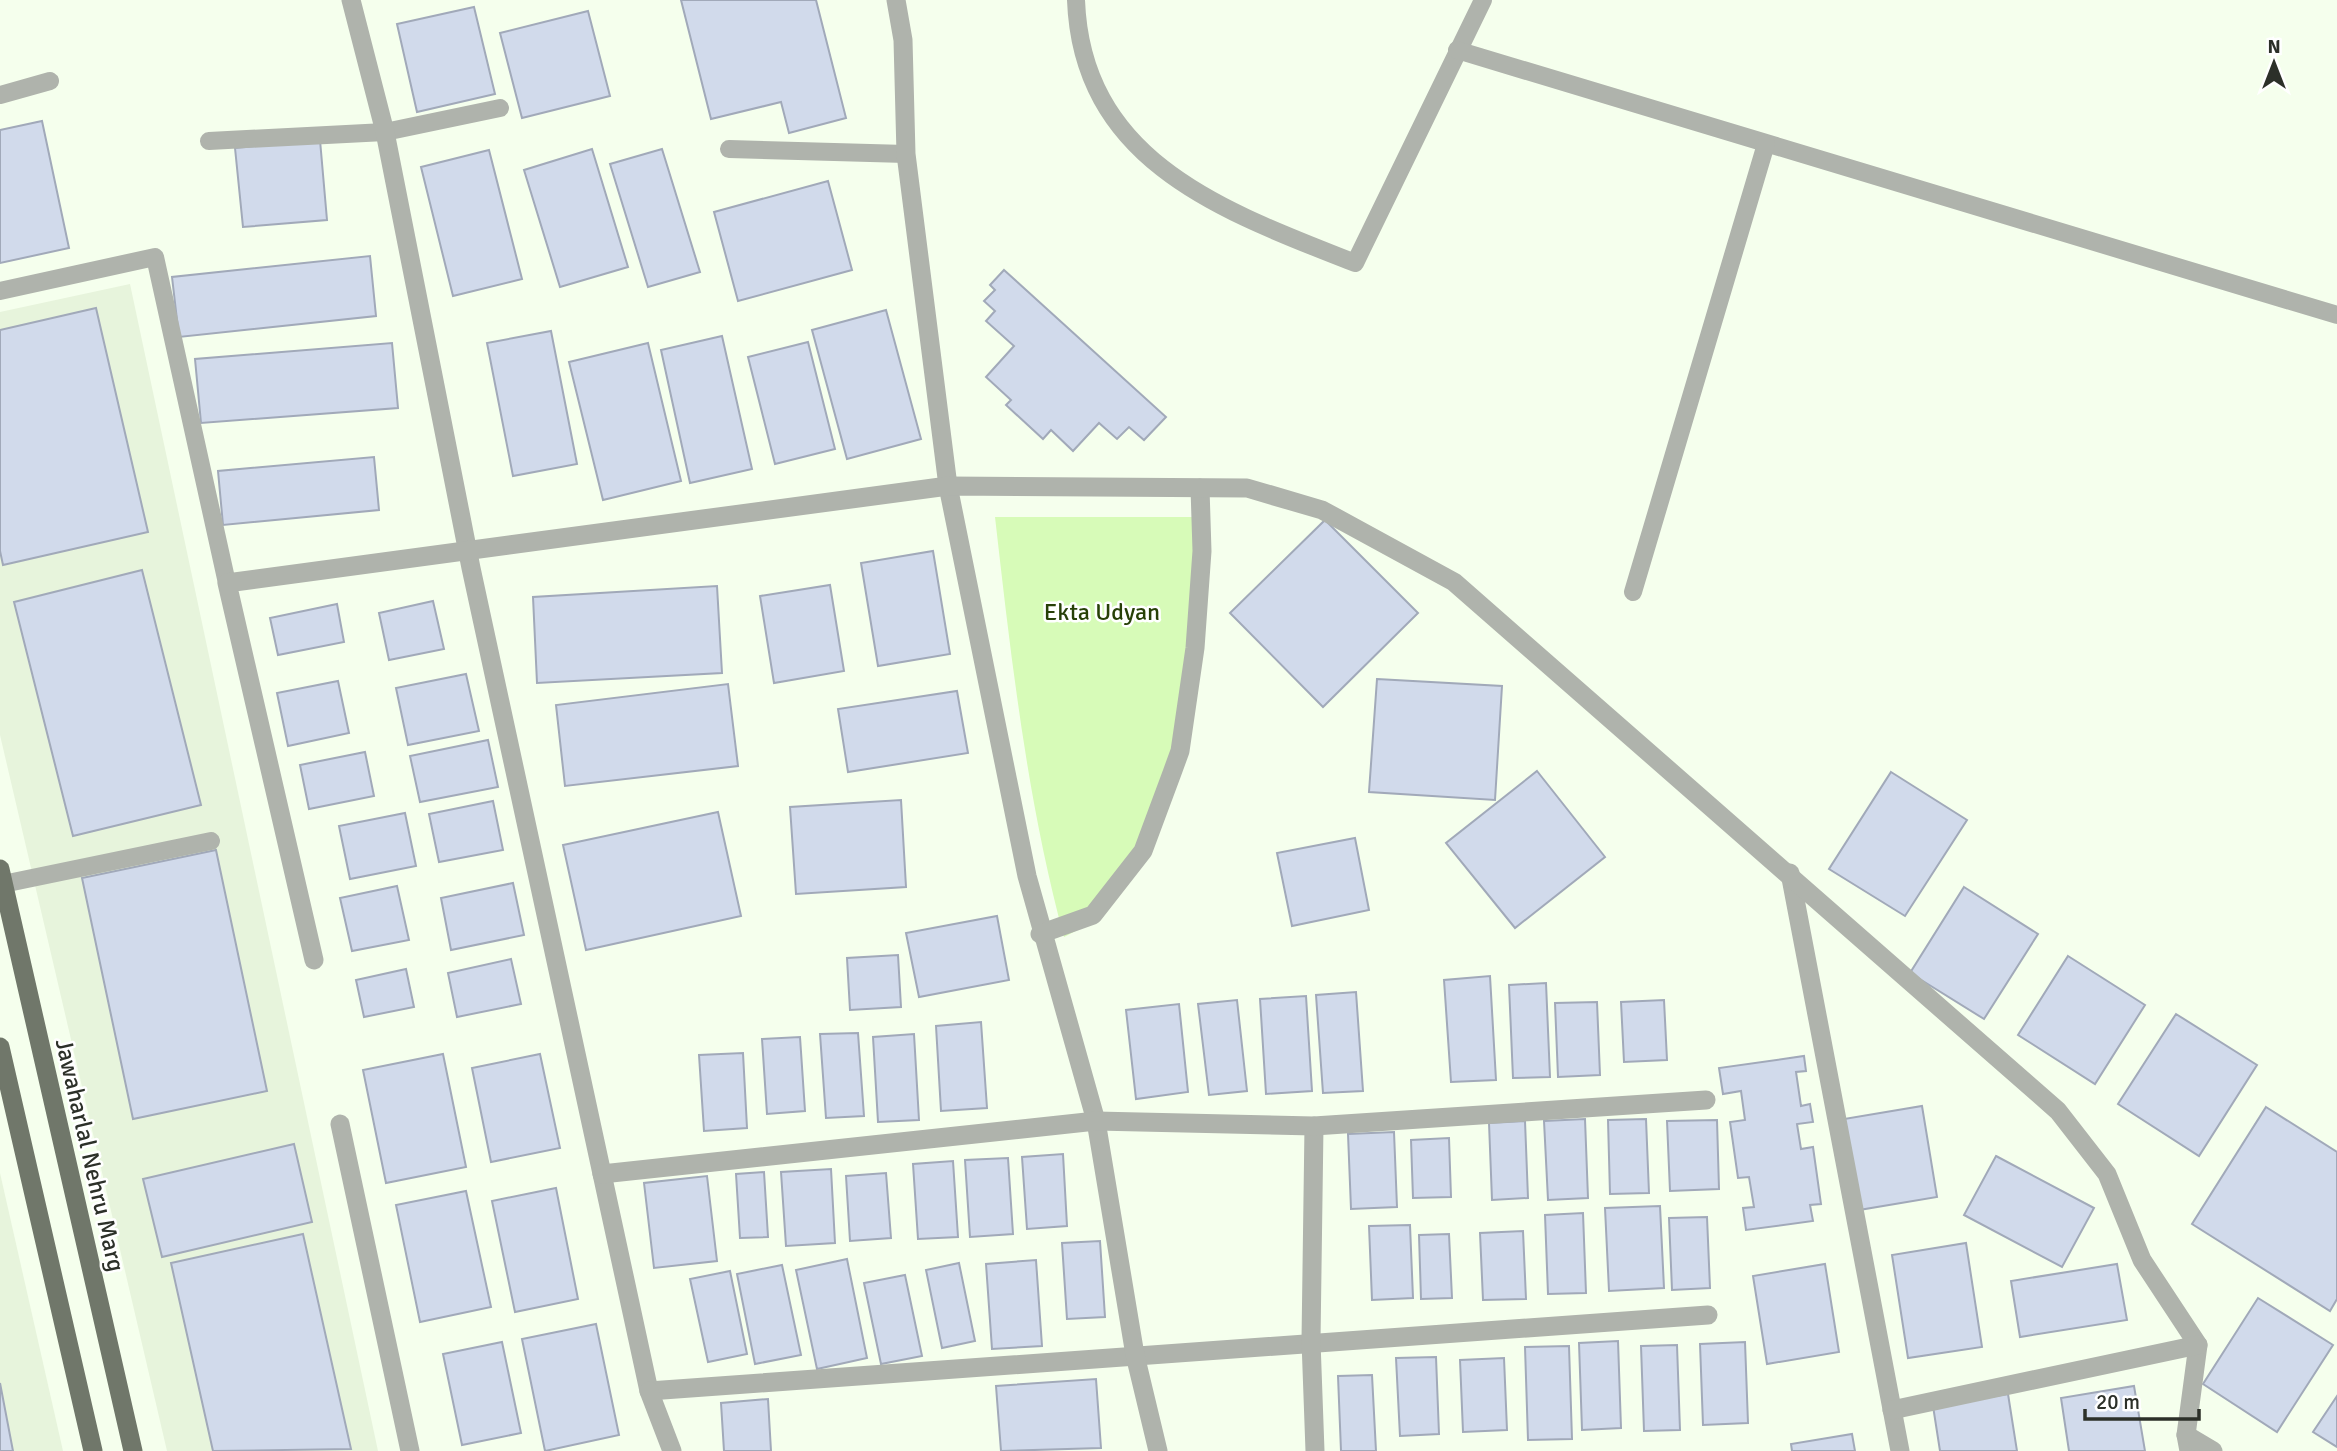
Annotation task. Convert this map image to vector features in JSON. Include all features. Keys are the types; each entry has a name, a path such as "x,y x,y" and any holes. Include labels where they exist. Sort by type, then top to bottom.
{"main road":[{"name":"Jawaharlal Nehru Marg","path":"2,877 133,1451"},
{"path":"0,1047 93,1451"}],"street":[{"path":"351,0 385,132 468,553 649,1391 672,1451"},
{"path":"896,0 903,40 906,154 948,486 1040,933 1096,1121 1135,1355 1158,1451"},
{"path":"314,960 227,583 468,553 948,486 1247,488 1322,510 1454,582 1790,873 2058,1111 2107,1174 2142,1260 2198,1345 2188,1443 2213,1451"},
{"path":"1040,933 1093,915 1143,851 1180,751 1195,648 1202,551 1200,488"},
{"path":"1790,873 1900,1451"},
{"path":"603,1174 1096,1121 1314,1126 1706,1100"},
{"path":"340,1124 410,1451"},
{"path":"1314,1126 1311,1341 1315,1451"},
{"path":"649,1391 1311,1341 1707,1315"},
{"path":"1892,1409 2198,1345"}],"lane":[{"path":"1076,0 1078,36 1101,101 1143,154 1237,216 1355,263 1483,0"},
{"path":"1457,50 2337,315"},
{"path":"0,95 50,81"},
{"path":"209,141 385,132 500,108"},
{"path":"1633,592 1766,144"},
{"path":"729,149 906,154"},
{"path":"0,291 155,257 227,583"},
{"path":"2,877 211,841"}],"shaded area":[{"path":"130,284 378,1451 167,1451 0,735 0,312"},
{"path":"0,1173 63,1451 0,1451"}],"green space":[{"name":"Ekta Udyan","path":"995,517 1202,517 1192,705 1166,793 1097,920 1064,937 1030,781"}],"building":[{"path":"681,0 816,0 846,118 789,133 781,102 711,119"},
{"path":"474,7 495,94 417,112 397,24"},
{"path":"588,11 610,96 522,118 500,33"},
{"path":"42,121 69,248 0,263 0,130"},
{"path":"320,140 327,220 243,227 235,148"},
{"path":"592,149 628,267 560,287 524,170"},
{"path":"662,149 700,272 648,287 610,164"},
{"path":"489,150 522,279 453,296 421,167"},
{"path":"828,181 852,270 738,301 714,212"},
{"path":"370,256 376,316 179,337 172,277"},
{"path":"1004,270 1166,417 1144,440 1129,427 1117,439 1099,423 1073,451 1051,430 1043,439 1006,405 1011,400 986,377 1014,346 986,321 995,311 984,301 995,290 990,285"},
{"path":"96,308 148,532 3,565 0,551 0,330"},
{"path":"886,310 921,439 847,459 812,330"},
{"path":"551,331 577,464 513,476 487,343"},
{"path":"722,336 752,469 690,483 661,350"},
{"path":"808,342 835,449 775,464 748,357"},
{"path":"392,343 398,408 201,423 195,359"},
{"path":"648,343 681,481 603,500 569,362"},
{"path":"374,457 379,510 223,525 218,471"},
{"path":"1325,520 1418,613 1323,707 1230,613"},
{"path":"933,551 950,654 878,666 861,563"},
{"path":"142,570 201,805 73,836 14,602"},
{"path":"830,585 844,671 774,683 760,596"},
{"path":"717,586 722,673 537,683 533,597"},
{"path":"433,601 444,649 389,660 379,613"},
{"path":"337,604 344,642 278,655 270,618"},
{"path":"466,674 479,731 408,745 396,688"},
{"path":"1377,679 1502,686 1495,800 1369,792"},
{"path":"338,681 349,733 288,746 277,693"},
{"path":"728,684 738,766 565,786 556,705"},
{"path":"957,691 968,753 848,772 838,709"},
{"path":"488,740 498,787 420,802 410,756"},
{"path":"365,752 374,796 309,809 300,765"},
{"path":"1537,771 1605,857 1515,928 1446,843"},
{"path":"1891,772 1967,820 1905,916 1829,869"},
{"path":"901,800 906,887 796,894 790,807"},
{"path":"493,801 503,850 439,862 429,814"},
{"path":"718,812 741,916 586,950 563,845"},
{"path":"405,813 416,866 350,879 339,826"},
{"path":"1355,838 1369,910 1292,926 1277,853"},
{"path":"216,850 267,1091 133,1119 82,878"},
{"path":"513,883 524,935 451,950 441,898"},
{"path":"397,886 409,940 352,951 340,898"},
{"path":"1964,887 2038,934 1984,1019 1910,973"},
{"path":"997,916 1009,980 919,997 906,933"},
{"path":"898,955 901,1007 850,1010 847,958"},
{"path":"2068,956 2145,1005 2095,1084 2018,1035"},
{"path":"511,959 521,1004 457,1017 448,973"},
{"path":"406,969 414,1007 364,1017 356,980"},
{"path":"1490,976 1496,1080 1451,1082 1444,980"},
{"path":"1546,983 1550,1077 1513,1078 1509,985"},
{"path":"1356,992 1363,1091 1323,1093 1316,995"},
{"path":"1306,996 1312,1091 1266,1094 1260,999"},
{"path":"1237,1000 1247,1091 1209,1095 1198,1004"},
{"path":"1664,1000 1667,1060 1624,1062 1621,1002"},
{"path":"1597,1002 1600,1075 1558,1077 1555,1003"},
{"path":"1179,1004 1188,1092 1136,1099 1126,1010"},
{"path":"2176,1014 2257,1065 2199,1156 2118,1104"},
{"path":"981,1022 987,1108 941,1111 936,1026"},
{"path":"858,1033 864,1116 826,1118 820,1034"},
{"path":"914,1034 919,1120 878,1122 873,1037"},
{"path":"800,1037 805,1111 767,1114 762,1039"},
{"path":"743,1053 747,1128 704,1131 699,1055"},
{"path":"443,1054 466,1167 386,1183 363,1070"},
{"path":"540,1054 560,1148 491,1162 472,1068"},
{"path":"1804,1056 1806,1071 1796,1072 1801,1106 1810,1104 1813,1122 1797,1124 1801,1149 1813,1147 1821,1204 1810,1205 1813,1221 1746,1230 1743,1208 1754,1207 1749,1177 1738,1178 1730,1122 1745,1120 1741,1091 1723,1094 1719,1068"},
{"path":"1922,1106 1937,1197 1859,1210 1844,1119"},
{"path":"2266,1107 2337,1152 2337,1299 2330,1311 2192,1224"},
{"path":"1585,1119 1588,1198 1548,1200 1544,1121"},
{"path":"1646,1119 1649,1193 1610,1194 1608,1120"},
{"path":"1717,1120 1719,1189 1670,1191 1667,1121"},
{"path":"1525,1121 1528,1198 1492,1200 1489,1123"},
{"path":"1394,1132 1397,1207 1351,1209 1348,1134"},
{"path":"1449,1138 1451,1197 1413,1198 1411,1140"},
{"path":"294,1144 312,1222 162,1257 143,1179"},
{"path":"1063,1154 1067,1226 1027,1229 1022,1157"},
{"path":"1996,1156 2094,1208 2062,1267 1964,1215"},
{"path":"1008,1158 1013,1234 970,1237 965,1160"},
{"path":"953,1161 958,1237 918,1239 913,1164"},
{"path":"831,1169 835,1243 786,1246 781,1172"},
{"path":"764,1172 768,1237 740,1238 736,1174"},
{"path":"886,1173 891,1238 850,1241 846,1176"},
{"path":"707,1176 717,1261 654,1268 644,1183"},
{"path":"556,1188 578,1299 515,1312 492,1201"},
{"path":"466,1191 491,1307 420,1322 396,1205"},
{"path":"1660,1206 1664,1288 1609,1291 1605,1208"},
{"path":"1583,1213 1586,1293 1548,1294 1545,1215"},
{"path":"1707,1217 1710,1288 1672,1290 1669,1218"},
{"path":"1410,1225 1413,1298 1372,1300 1369,1226"},
{"path":"1523,1231 1526,1299 1483,1300 1480,1233"},
{"path":"303,1234 351,1449 213,1451 171,1263"},
{"path":"1449,1234 1452,1298 1421,1299 1419,1235"},
{"path":"1100,1241 1105,1317 1067,1319 1062,1243"},
{"path":"1966,1243 1982,1347 1908,1358 1892,1255"},
{"path":"847,1259 867,1358 817,1369 796,1270"},
{"path":"1036,1260 1042,1346 992,1349 986,1264"},
{"path":"959,1263 975,1341 942,1348 926,1270"},
{"path":"1825,1264 1839,1352 1767,1364 1753,1276"},
{"path":"2117,1264 2127,1320 2020,1337 2011,1281"},
{"path":"782,1265 801,1355 755,1364 737,1274"},
{"path":"730,1271 747,1354 708,1362 690,1279"},
{"path":"905,1275 922,1356 881,1364 864,1283"},
{"path":"2258,1298 2333,1345 2277,1432 2203,1384"},
{"path":"596,1324 619,1435 545,1451 522,1339"},
{"path":"1618,1341 1621,1428 1582,1430 1579,1343"},
{"path":"502,1342 521,1433 462,1445 443,1354"},
{"path":"1745,1342 1748,1423 1703,1425 1700,1344"},
{"path":"1677,1345 1680,1430 1644,1431 1641,1346"},
{"path":"1569,1346 1572,1439 1528,1440 1525,1347"},
{"path":"1436,1357 1439,1434 1400,1436 1396,1358"},
{"path":"1504,1358 1507,1430 1463,1432 1460,1360"},
{"path":"1372,1375 1376,1451 1341,1451 1338,1376"},
{"path":"1096,1379 1101,1448 1001,1451 996,1386"},
{"path":"0,1383 13,1451 0,1451"},
{"path":"2134,1386 2145,1451 2069,1451 2061,1398"},
{"path":"2008,1394 2017,1451 1940,1451 1933,1406"},
{"path":"2337,1396 2337,1447 2313,1432"},
{"path":"768,1399 771,1451 724,1451 721,1403"},
{"path":"1852,1434 1855,1451 1792,1451 1791,1444"}]}
